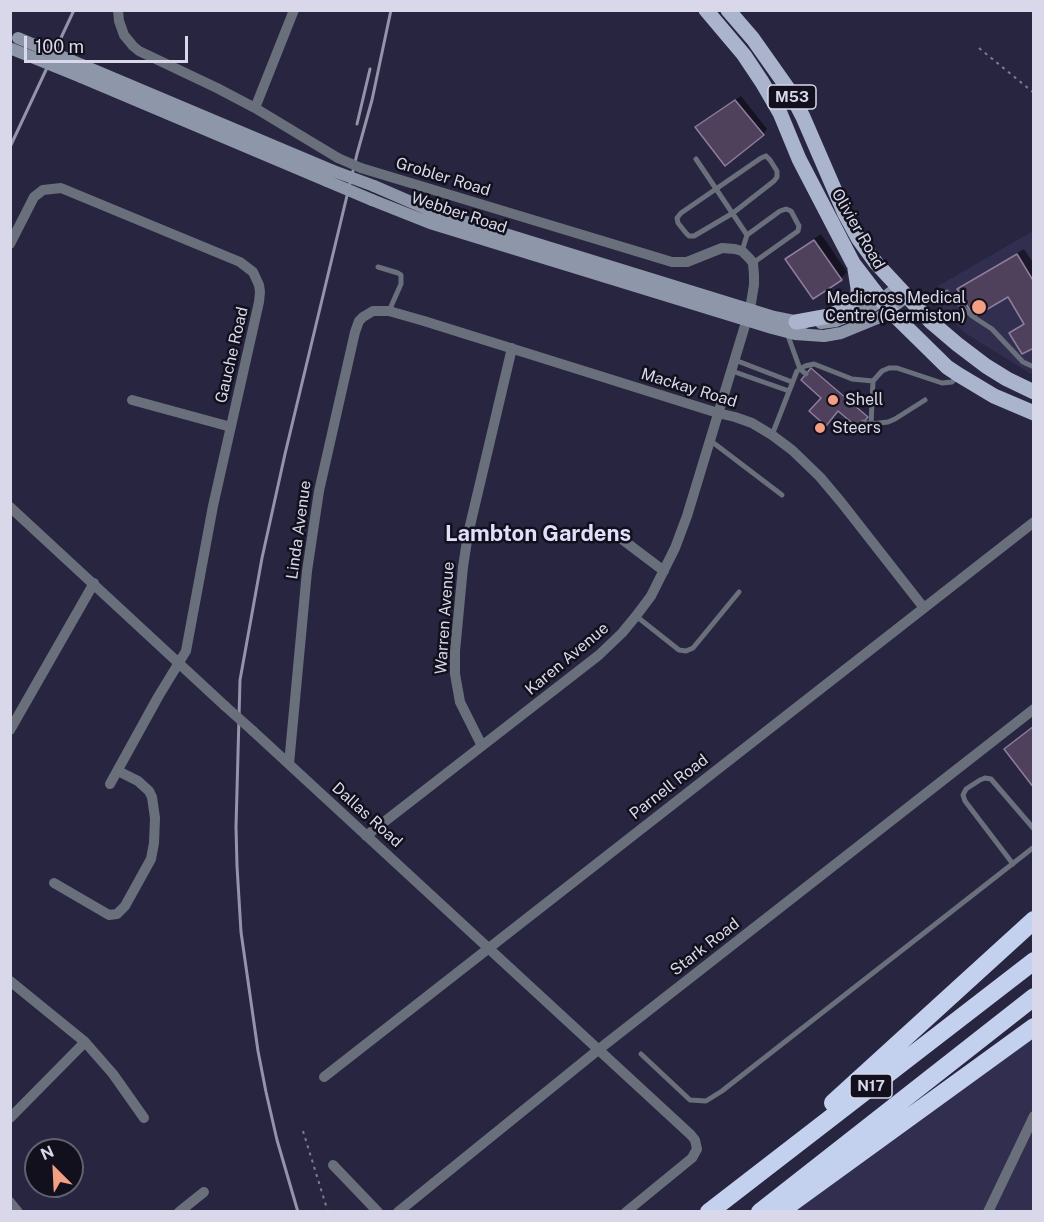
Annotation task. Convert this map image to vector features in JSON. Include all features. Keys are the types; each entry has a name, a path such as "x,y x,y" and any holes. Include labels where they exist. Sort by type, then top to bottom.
{"highway":[{"path":"791,1148 841,1095 1034,920"},
{"name":"N17","path":"710,1212 1034,961"},
{"name":"N17","path":"760,1212 1034,997"},
{"path":"779,1212 1034,1026"}],"main road":[{"name":"Olivier Road","path":"706,10 744,55 767,90 780,113 799,159 853,263 885,305 947,367 994,396 1034,413"},
{"name":"Olivier Road","path":"728,10 753,39 789,90 853,230 876,262 930,321 957,344 1006,379 1034,392"},
{"name":"Webber Road","path":"13,43 329,176 372,200 430,223 748,314 774,317 791,327 836,321 873,306 885,305 902,291"},
{"name":"Webber Road","path":"329,176 374,186 434,212 748,314"},
{"path":"791,327 830,316 853,301 858,294 853,263"}],"street":[{"name":"Grobler Road","path":"118,10 124,35 139,51 218,88 338,158 361,168 672,262 692,261 722,248 742,251"},
{"path":"255,108 294,10"},
{"name":"Gauche Road","path":"10,244 34,197 43,190 60,188 230,257 253,272 259,285 259,302 213,506 190,638 186,651 110,784"},
{"path":"742,251 753,263 754,285 748,314"},
{"name":"Mackay Road","path":"373,311 389,311 752,423 800,457 820,477 924,608"},
{"name":"Linda Avenue","path":"289,764 307,572 319,491 355,332 359,321 373,311"},
{"name":"Karen Avenue","path":"366,836 599,655 622,633 651,596 675,548 687,516 748,314"},
{"name":"Warren Avenue","path":"482,746 460,702 455,674 455,651 468,534 512,348"},
{"path":"132,400 231,427"},
{"name":"Dallas Road","path":"10,507 695,1140 696,1154 689,1162 627,1212"},
{"name":"Parnell Road","path":"324,1077 1034,522"},
{"path":"615,534 664,571"},
{"path":"10,730 94,583"},
{"name":"Stark Road","path":"398,1212 598,1050 1034,709"},
{"path":"54,884 109,915 117,914 125,906 151,860 155,818 152,797 145,785 118,771"},
{"path":"10,981 85,1042 113,1074 144,1118"},
{"path":"10,1118 85,1042"},
{"path":"988,1212 1034,1116"},
{"path":"333,1165 378,1212"},
{"path":"179,1212 204,1192"},
{"path":"10,1202 18,1212"}],"lane":[{"path":"766,156 777,171 777,177 774,182 733,213 694,236 686,233 677,218 681,213 766,156"},
{"path":"696,159 747,235"},
{"path":"742,251 747,235 780,211 786,209 791,211 799,226 798,231 753,263"},
{"path":"378,267 401,275 401,284 389,311"},
{"path":"947,292 972,316 992,329 1023,362 1034,367"},
{"path":"791,327 800,369 806,374"},
{"path":"772,435 797,371 805,366 814,364 852,379 873,381"},
{"path":"733,366 792,382"},
{"path":"733,366 789,391"},
{"path":"871,424 873,381 882,371 897,368 942,383 952,382 959,375"},
{"path":"863,422 871,424 888,422 925,400"},
{"path":"710,440 782,495"},
{"path":"636,616 679,650 686,651 693,648 740,592"},
{"path":"1013,864 965,801 963,795 966,789 980,780 986,778 991,780 1034,829"},
{"path":"640,1054 690,1100 706,1101 732,1084 1034,847"}],"path":[{"path":"979,48 1034,93"},
{"path":"303,1131 328,1212"}],"shaded area":[{"path":"1033,231 1033,375 965,333 928,298 938,286"},
{"path":"1033,1017 1033,1211 783,1211"}],"building":[{"path":"735,100 764,135 725,166 695,127"},
{"path":"814,240 842,280 813,299 785,259"},
{"name":"Medicross Medical Centre (Germiston)","path":"1017,254 1034,282 1034,348 1022,354 1009,333 1024,324 1008,297 974,317 957,289"},
{"path":"811,368 868,417 858,428 838,411 826,426 809,411 821,398 801,380"},
{"path":"1034,726 1034,788 1004,749"}],"railway":[{"path":"10,147 74,10"},
{"path":"298,1212 266,1092 241,932 236,827 240,680 262,558 285,454 372,100 391,10"},
{"path":"357,124 370,69"}],"place":[{"name":"Medicross Medical Centre (Germiston)","path":"979,307"},
{"name":"Shell","path":"833,400"},
{"name":"Steers","path":"820,428"}],"district":[{"name":"Lambton Gardens","path":"538,534"}]}
